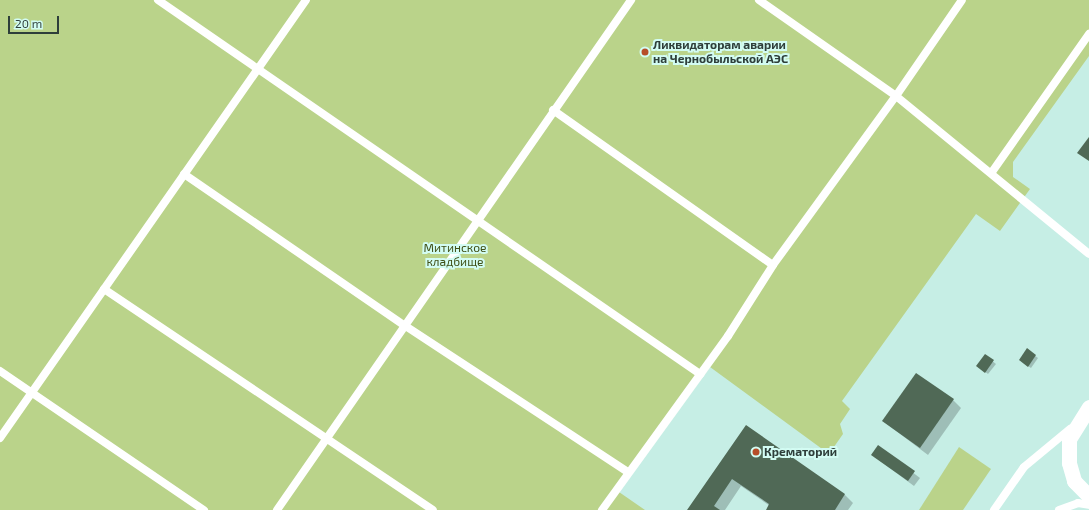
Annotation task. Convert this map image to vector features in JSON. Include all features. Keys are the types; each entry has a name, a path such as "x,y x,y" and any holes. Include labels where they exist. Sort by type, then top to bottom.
{"street":[{"path":"1089,406 1069,440 1068,463 1074,481 1089,496"}],"lane":[{"path":"158,0 257,70 700,374"},
{"path":"0,438 306,0"},
{"path":"277,510 476,220 631,0"},
{"path":"759,0 896,96 992,172 1089,254"},
{"path":"602,510 628,472 728,336 773,265 896,96 962,0"},
{"path":"992,172 1089,34"},
{"path":"553,110 773,265"},
{"path":"184,174 404,325 628,472"},
{"path":"104,289 433,510"},
{"path":"0,371 204,510"},
{"path":"994,510 1024,468 1079,422"},
{"path":"1059,510 1078,503 1089,505"}],"green space":[{"name":"Митинское кладбище","path":"0,0 1089,0 1089,56 1013,162 1013,177 1030,189 1000,231 976,214 842,401 850,409 840,424 843,434 829,454 710,367 619,492 645,510 0,510"},
{"path":"959,447 991,469 963,510 919,510"}],"building":[{"path":"1089,137 1089,161 1077,153"},
{"path":"1027,348 1036,355 1028,367 1019,360"},
{"path":"985,354 994,360 985,373 976,366"},
{"path":"916,373 954,399 920,448 882,421"},
{"name":"Крематорий","path":"746,425 845,494 835,510 766,510 769,504 732,479 714,506 720,510 687,510"},
{"path":"878,445 915,471 908,481 871,455"}],"place":[{"name":"Ликвидаторам аварии на Чернобыльской АЭС","path":"645,52"},
{"name":"Крематорий","path":"756,452"}]}
